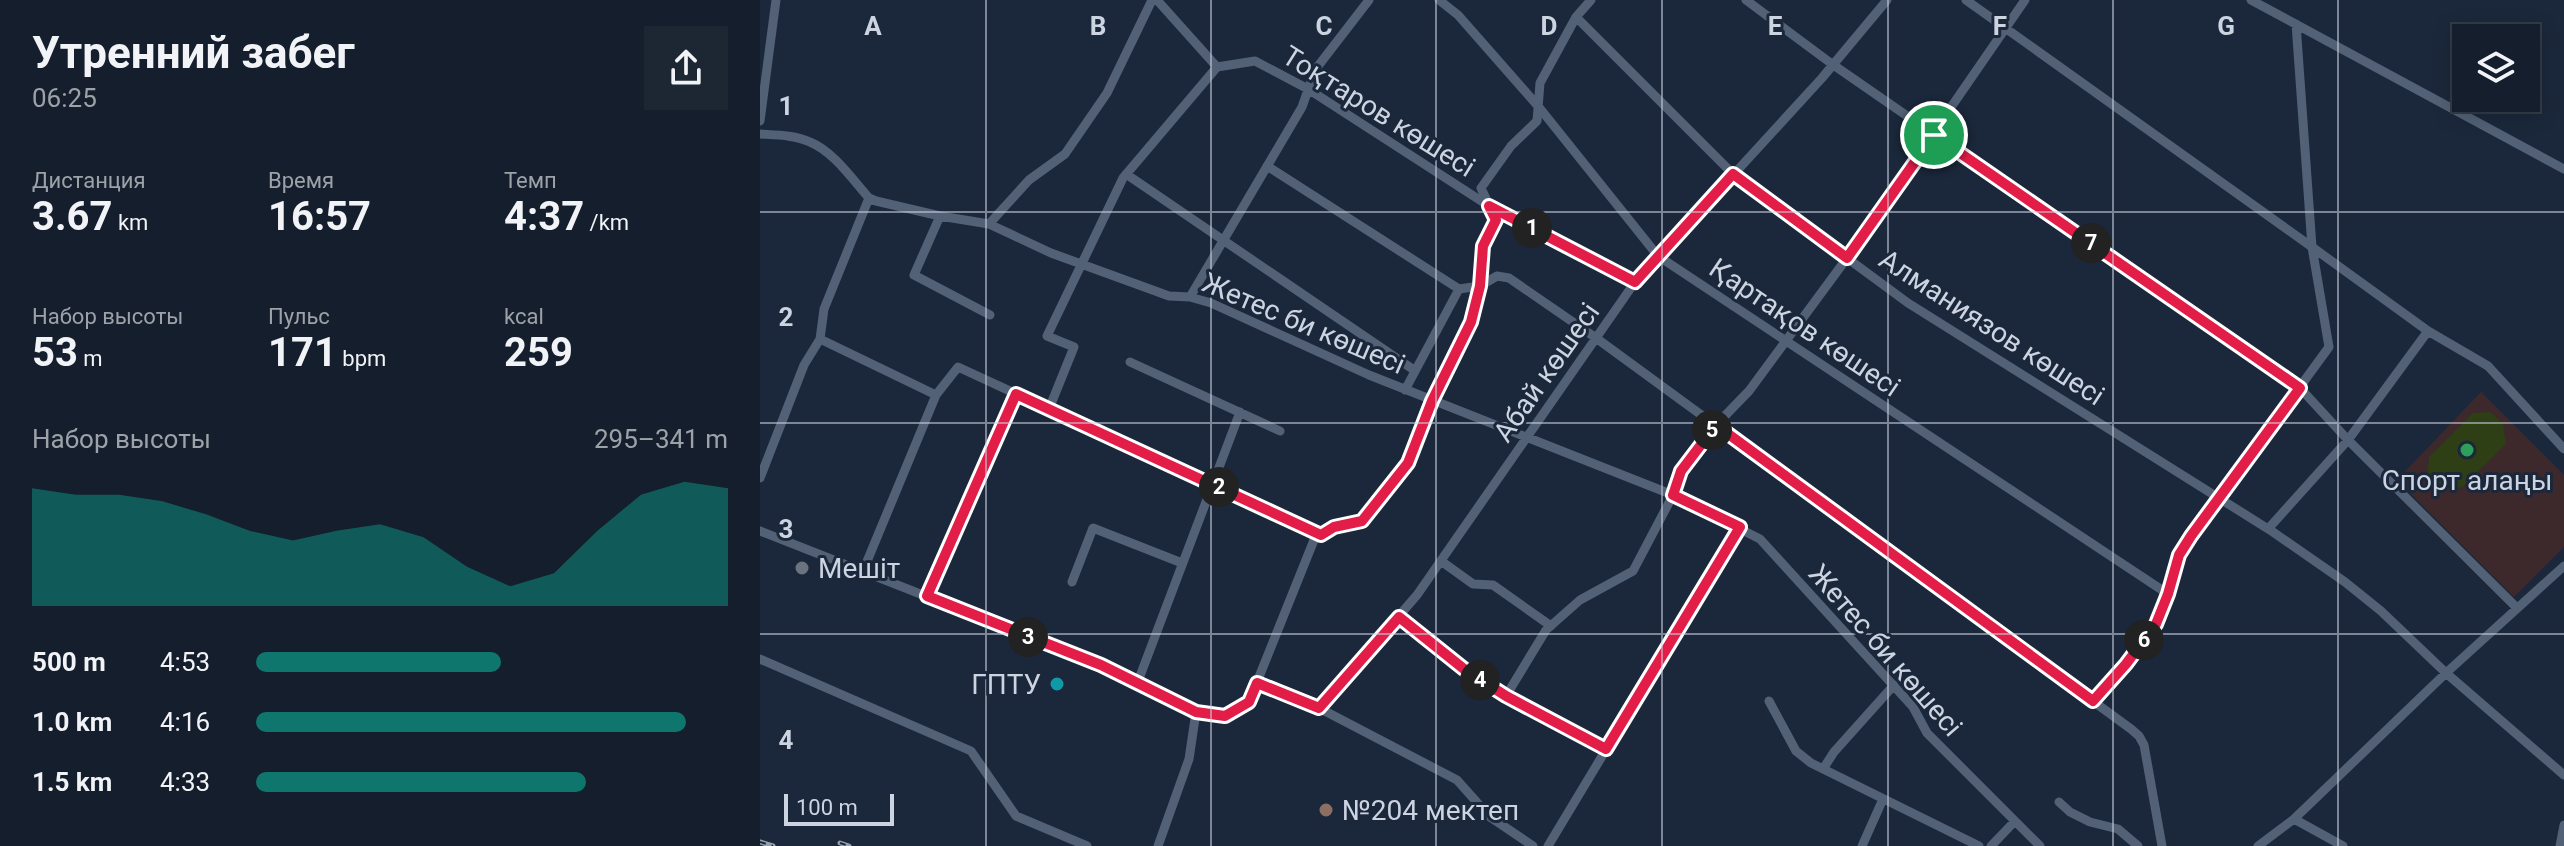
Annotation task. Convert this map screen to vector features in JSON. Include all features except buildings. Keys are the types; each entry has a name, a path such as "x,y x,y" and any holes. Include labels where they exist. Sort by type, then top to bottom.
{"street":[{"path":"760,121 776,0"},
{"path":"989,224 1029,180 1065,154 1107,93 1154,0 1217,67 1126,174 1081,264 1047,336 1074,347 1049,409"},
{"path":"1190,297 1302,107 1315,70 1369,0"},
{"name":"Қартақов көшесі","path":"1439,0 1458,15 1538,106 1658,256 2168,594"},
{"path":"760,531 1101,665 1196,712 1225,716 1249,702 1314,540 1334,527 1362,521 1408,463 1432,401 1471,322 1480,286 1483,246 1496,220 1481,188 1511,146 1537,121 1540,83 1576,17 1591,0"},
{"path":"1746,0 1832,64 2300,388 2517,608"},
{"name":"Абай көшесі","path":"1319,708 1417,595 1635,282 1887,0"},
{"path":"1966,0 2428,331 2488,366 2564,449"},
{"path":"1506,696 1551,626 1580,600 1633,571 1673,495 1681,471 1716,425 1749,391 1847,258 2025,0"},
{"path":"2251,0 2564,169"},
{"name":"Алманиязов көшесі","path":"1576,17 1733,174 1908,303 2268,529 2345,582 2564,775"},
{"path":"2093,701 2156,624 2179,555 2329,347 2312,247 2296,24"},
{"name":"Тоқтаров көшесі","path":"1217,67 1255,61 1308,89 1489,206 1635,282"},
{"path":"760,134 812,142 832,156 869,198 824,309 820,339 804,365 760,478"},
{"path":"1267,166 1459,289 1480,286 1497,276 1509,278 1596,338 2093,701 2139,736 2144,745 2162,846"},
{"path":"1126,174 1414,370"},
{"name":"Жетес би көшесі","path":"869,198 940,216 989,224 1051,253 1169,296 1190,297 1211,303 1405,390 1673,495 1740,527 1760,539 1913,707 1927,733 2040,846"},
{"path":"940,216 914,275 990,315"},
{"path":"1405,390 1459,289"},
{"path":"2268,529 2348,440 2428,331"},
{"path":"820,339 936,395"},
{"path":"1130,362 1280,431"},
{"path":"863,571 936,395 958,367 1321,535"},
{"path":"927,596 1016,394"},
{"path":"1137,684 1240,412"},
{"path":"1548,846 1740,527"},
{"path":"1072,582 1093,528 1182,563"},
{"path":"1441,561 1473,584 1493,585 1551,626"},
{"path":"2258,846 2294,819 2446,673 2564,566"},
{"path":"1399,617 1464,669 1506,696 1606,749"},
{"path":"760,659 971,751 1016,816 1087,846"},
{"path":"1257,683 1319,708 1457,780 1490,817 1533,846"},
{"path":"1823,769 1834,752 1894,685"},
{"path":"1769,701 1796,751 1811,763 1979,846"},
{"path":"1158,846 1189,759 1196,712"},
{"path":"1862,846 1883,799"},
{"path":"2059,802 2070,812 2090,822 2118,829 2138,846"},
{"path":"2294,819 2343,846"},
{"path":"1991,846 2015,821"},
{"path":"2560,846 2564,825"}],"shaded area":[{"path":"2481,392 2564,475 2564,547 2514,597 2397,480"}],"green space":[{"name":"Спорт алаңы","path":"2490,412 2503,424 2506,444 2462,487 2443,489 2427,476 2429,457 2473,413"}],"railway":[{"path":"760,842 773,846"},
{"path":"840,843 849,846"}],"place":[{"name":"Спорт алаңы","path":"2467,450"},
{"name":"Мешіт","path":"802,568"},
{"name":"ГПТУ","path":"1057,684"},
{"name":"№204 мектеп","path":"1326,810"}],"route":[{"path":"1934,135 2300,388 2179,555 2156,624 2093,701 1716,425 1681,471 1673,495 1740,527 1606,749 1506,696 1464,669 1399,617 1319,708 1257,683 1249,702 1225,716 1196,712 1101,665 927,596 1016,394 1321,535 1334,527 1362,521 1408,463 1432,401 1476,307 1483,246 1496,220 1489,206 1635,282 1733,174 1847,258 1934,135"}]}
